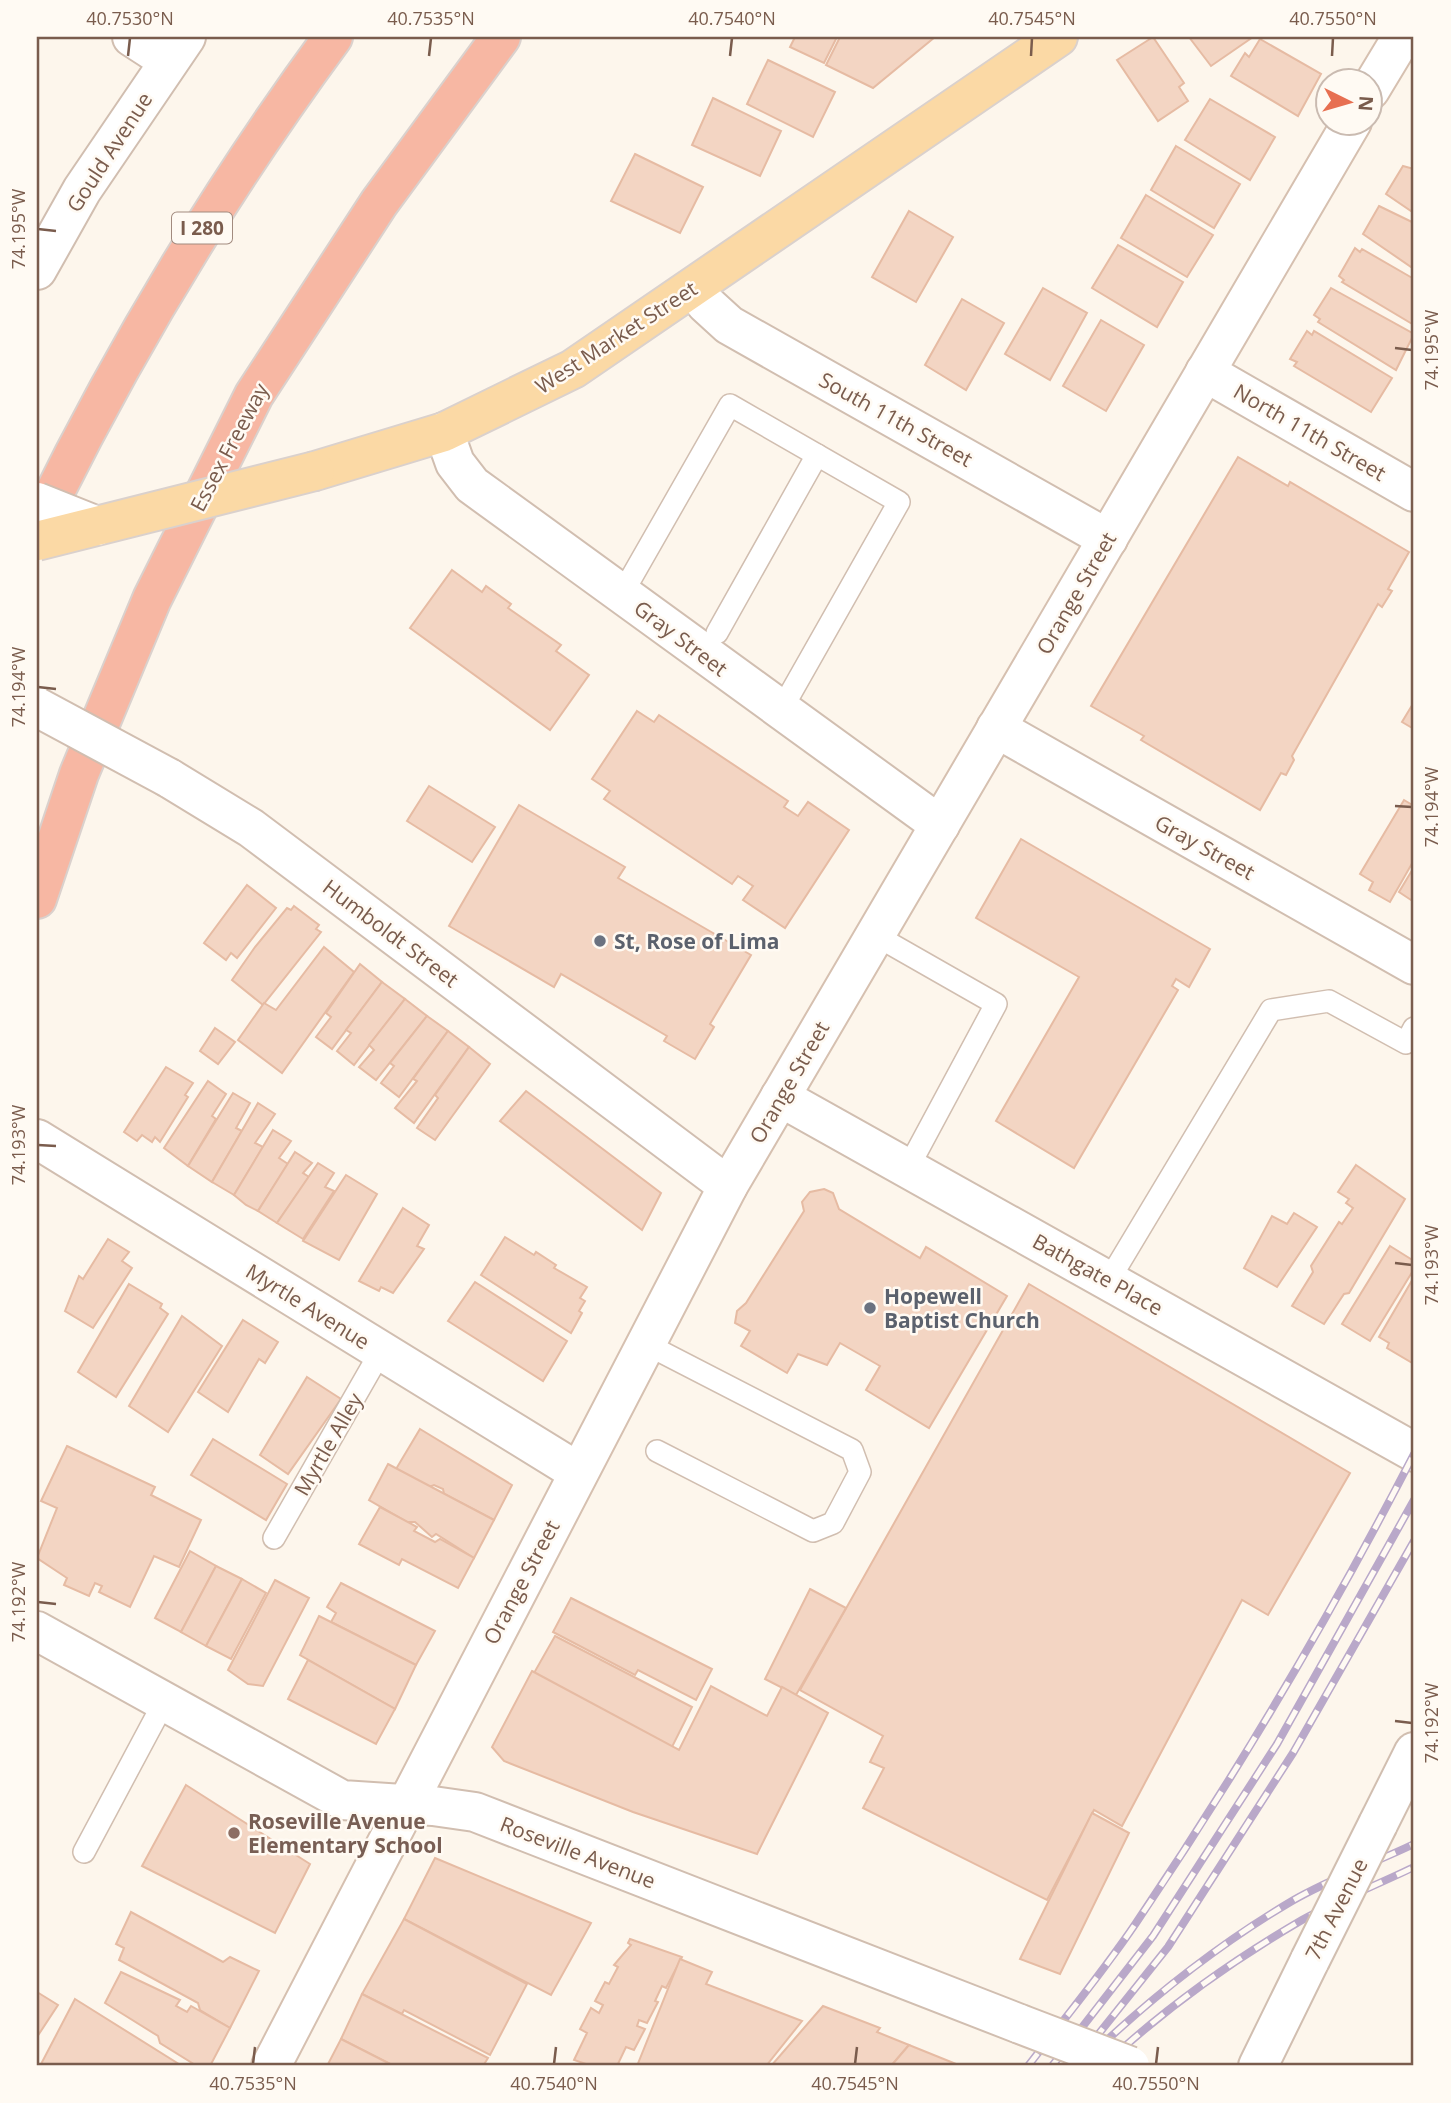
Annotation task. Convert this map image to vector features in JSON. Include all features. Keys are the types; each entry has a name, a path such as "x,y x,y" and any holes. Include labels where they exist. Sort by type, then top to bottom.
{"highway":[{"name":"I 280","path":"37,528 119,366 178,267 253,149 333,37"},
{"name":"Essex Freeway","path":"37,899 79,774 138,631 254,395 379,202 501,37"}],"main road":[{"name":"West Market Street","path":"37,541 315,471 444,432 573,369 1058,37"}],"street":[{"path":"132,37 177,49"},
{"path":"1384,67 1402,37"},
{"name":"Gould Avenue","path":"37,270 82,190 177,49"},
{"name":"Orange Street","path":"271,2066 728,1186 1344,136"},
{"name":"South 11th Street","path":"694,288 706,304 729,325 1108,539"},
{"name":"North 11th Street","path":"1206,372 1414,492"},
{"name":"Gray Street","path":"444,432 455,463 472,485 780,712 940,825"},
{"path":"37,502 97,526"},
{"name":"Humboldt Street","path":"37,707 169,778 251,828 728,1186"},
{"name":"Gray Street","path":"996,728 1414,965"},
{"name":"Bathgate Place","path":"780,1097 1403,1446"},
{"name":"Myrtle Avenue","path":"46,1145 578,1472"},
{"name":"Roseville Avenue","path":"37,1631 163,1704 342,1800 475,1812 1130,2066"},
{"name":"7th Avenue","path":"1258,2066 1414,1752"}],"lane":[{"path":"622,594 730,405 899,502 780,712"},
{"path":"718,633 817,455"},
{"path":"875,935 996,1004 908,1168"},
{"path":"1109,1280 1271,1010 1329,1001 1405,1043 1414,1028"},
{"path":"646,1344 852,1450 860,1472 833,1523 813,1531 657,1451"},
{"name":"Myrtle Alley","path":"274,1538 382,1351"},
{"path":"84,1852 163,1704"}],"building":[{"path":"795,37 837,37 824,63 790,47"},
{"path":"840,37 935,37 873,88 826,65"},
{"path":"1153,37 1184,83 1179,87 1188,101 1158,121 1117,60"},
{"path":"1189,37 1253,37 1211,66"},
{"path":"1260,39 1314,70 1314,87 1298,116 1231,76 1245,53 1249,57"},
{"path":"768,60 835,92 813,137 747,104"},
{"path":"713,98 781,131 760,176 692,145"},
{"path":"1210,99 1275,137 1250,180 1185,140"},
{"path":"1176,146 1240,184 1214,228 1151,190"},
{"path":"635,154 703,187 680,233 611,201"},
{"path":"1403,166 1414,169 1414,213 1386,194"},
{"path":"1146,195 1213,235 1187,277 1121,238"},
{"path":"1379,206 1414,223 1414,269 1363,234"},
{"path":"909,211 953,237 916,302 872,277"},
{"path":"1118,245 1183,282 1157,327 1092,288"},
{"path":"1355,248 1360,252 1362,249 1414,279 1414,325 1342,282 1344,280 1339,276"},
{"path":"1043,288 1087,313 1050,380 1005,354"},
{"path":"1331,288 1414,334 1396,370 1318,322 1320,319 1314,315"},
{"path":"962,299 1004,323 966,390 925,365"},
{"path":"1101,320 1144,345 1106,411 1063,386"},
{"path":"1307,331 1312,335 1314,331 1392,378 1371,412 1294,366 1297,362 1290,359"},
{"path":"1238,457 1288,486 1290,482 1409,552 1388,589 1392,591 1382,607 1378,604 1292,756 1294,760 1286,775 1281,773 1260,810 1141,740 1144,736 1091,706"},
{"path":"452,570 482,592 486,586 511,604 508,608 561,645 556,651 589,675 550,730 410,628"},
{"path":"1414,702 1414,729 1402,722"},
{"path":"637,711 654,722 659,715 788,801 784,807 798,816 808,802 849,830 785,928 743,900 753,886 738,876 732,884 604,799 610,791 592,779"},
{"path":"429,786 495,827 472,862 407,821"},
{"path":"1404,800 1414,806 1414,860 1390,902 1369,890 1373,882 1360,874"},
{"name":"St, Rose of Lima","path":"519,805 625,867 618,878 751,955 710,1024 714,1027 695,1059 664,1041 667,1036 561,974 554,987 449,926"},
{"path":"1021,839 1210,949 1189,987 1176,979 1172,986 1178,990 1074,1168 996,1121 1079,977 976,918"},
{"path":"1414,867 1414,902 1399,892"},
{"path":"247,885 276,908 237,958 231,953 226,960 204,943"},
{"path":"294,906 319,925 316,929 321,932 263,1005 232,980 287,908 291,910"},
{"path":"324,947 354,972 282,1073 238,1040 264,1003 276,1010"},
{"path":"360,964 382,982 332,1049 316,1037 331,1017 326,1013"},
{"path":"382,982 405,999 354,1065 337,1051 351,1033 346,1030"},
{"path":"405,999 427,1016 376,1080 359,1067 374,1050 369,1045"},
{"path":"427,1016 448,1031 399,1097 381,1083 394,1066 390,1063"},
{"path":"215,1028 235,1042 218,1064 200,1051"},
{"path":"448,1031 469,1047 414,1123 395,1108 417,1081 413,1079"},
{"path":"469,1047 490,1064 435,1140 417,1128 438,1098 435,1095"},
{"path":"166,1067 193,1083 185,1095 188,1097 160,1142 155,1137 152,1142 142,1135 137,1141 124,1132"},
{"path":"208,1081 226,1094 212,1116 216,1119 188,1166 164,1148"},
{"path":"526,1091 661,1193 642,1230 500,1121"},
{"path":"233,1093 250,1103 236,1128 242,1131 212,1182 188,1166"},
{"path":"258,1103 275,1114 255,1143 263,1147 234,1195 212,1182"},
{"path":"273,1130 291,1141 279,1158 288,1164 258,1211 234,1195"},
{"path":"295,1152 312,1163 303,1173 309,1177 277,1223 258,1211"},
{"path":"318,1163 334,1173 325,1187 334,1191 303,1239 277,1223"},
{"path":"1356,1165 1405,1199 1349,1293 1344,1294 1324,1324 1292,1306 1313,1272 1311,1266 1339,1222 1342,1224 1353,1208 1346,1203 1349,1199 1338,1192"},
{"path":"346,1175 377,1194 339,1260 303,1241"},
{"name":"Hopewell Baptist Church","path":"824,1189 833,1193 839,1209 920,1258 926,1247 1007,1296 929,1428 866,1390 880,1366 840,1343 827,1365 798,1354 787,1373 741,1346 750,1331 735,1323 737,1311 746,1303 804,1211 802,1202 810,1192"},
{"path":"403,1208 429,1225 417,1246 424,1249 393,1293 381,1287 379,1291 359,1281"},
{"path":"1294,1213 1317,1227 1277,1287 1244,1268 1272,1216 1287,1224"},
{"path":"505,1237 534,1255 536,1252 556,1265 554,1268 587,1287 580,1298 585,1301 579,1311 582,1313 571,1333 481,1275"},
{"path":"108,1239 129,1252 122,1261 132,1268 93,1328 65,1311 79,1276 83,1279"},
{"path":"1390,1246 1414,1261 1414,1269 1370,1341 1342,1324"},
{"path":"1414,1277 1414,1364 1387,1348 1389,1343 1379,1337"},
{"path":"475,1282 567,1341 543,1381 448,1321"},
{"path":"129,1284 162,1304 160,1308 168,1314 116,1397 78,1372"},
{"path":"1029,1284 1350,1473 1268,1615 1242,1600 1122,1826 1094,1810 1047,1900 863,1808 884,1768 870,1762 883,1736 800,1690"},
{"path":"182,1316 222,1346 168,1432 129,1406"},
{"path":"243,1320 278,1342 265,1363 259,1359 228,1412 198,1392"},
{"path":"307,1377 341,1399 288,1474 260,1455"},
{"path":"420,1429 512,1485 494,1520 444,1494 443,1489 434,1485 429,1487 396,1469"},
{"path":"213,1439 287,1484 266,1520 191,1475"},
{"path":"67,1446 155,1487 151,1495 201,1520 179,1567 154,1556 130,1607 99,1592 102,1586 95,1583 89,1596 64,1585 67,1578 37,1558 57,1508 41,1501"},
{"path":"388,1464 494,1520 474,1558 436,1534 432,1537 415,1522 407,1522 369,1500"},
{"path":"380,1507 417,1527 414,1531 435,1542 440,1539 474,1558 458,1588 402,1559 399,1565 359,1544"},
{"path":"190,1551 216,1566 181,1632 155,1618"},
{"path":"216,1566 242,1579 206,1646 181,1632"},
{"path":"242,1579 266,1593 231,1659 206,1646"},
{"path":"275,1580 309,1598 263,1686 248,1684 228,1670"},
{"path":"341,1583 435,1631 416,1665 331,1622 336,1613 327,1607"},
{"path":"810,1589 846,1608 796,1695 765,1679"},
{"path":"571,1598 712,1669 696,1700 638,1670 635,1675 553,1632"},
{"path":"319,1616 416,1665 395,1709 300,1655"},
{"path":"555,1636 692,1707 672,1747 534,1673"},
{"path":"308,1660 395,1709 376,1744 288,1699"},
{"path":"532,1671 679,1750 711,1686 767,1716 782,1687 828,1713 757,1854 633,1812 504,1761 492,1747"},
{"path":"186,1785 310,1864 275,1933 142,1866"},
{"path":"1092,1813 1129,1833 1060,1974 1020,1959"},
{"path":"435,1858 591,1923 551,1995 404,1919"},
{"path":"131,1912 223,1962 230,1957 259,1971 230,2028 200,2010 198,2003 119,1960 124,1948 116,1944"},
{"path":"404,1919 527,1984 490,2055 404,2010 402,2014 362,1994"},
{"path":"630,1939 682,1957 666,1988 662,1986 655,2001 658,2002 647,2023 639,2020 637,2026 645,2029 634,2050 626,2047 617,2066 592,2066 574,2060 587,2033 580,2029 591,2008 599,2013 603,2005 595,2001 605,1982 609,1984 618,1967 614,1965 631,1945 628,1943"},
{"path":"680,1959 712,1972 706,1984 802,2021 766,2066 637,2066"},
{"path":"121,1972 180,2000 176,2006 187,2012 191,2006 230,2028 210,2066 197,2066 160,2043 158,2036 105,2003"},
{"path":"37,1992 58,2005 37,2037"},
{"path":"362,1994 488,2058 483,2066 394,2066 341,2039"},
{"path":"75,1999 182,2066 40,2066"},
{"path":"823,2006 880,2028 877,2032 909,2045 891,2066 771,2066"},
{"path":"341,2039 394,2066 327,2066"},
{"path":"909,2045 961,2066 891,2066"}],"railway":[{"path":"1028,2066 1123,1941 1211,1809 1350,1574 1414,1454"},
{"path":"1052,2066 1153,1936 1277,1744 1414,1500"},
{"path":"1073,2066 1168,1947 1293,1753 1414,1541"},
{"path":"1091,2055 1187,1972 1238,1935 1321,1885 1414,1844"},
{"path":"1103,2066 1173,2006 1249,1953 1302,1920 1414,1867"}],"place":[{"name":"St, Rose of Lima","path":"600,941"},
{"name":"Hopewell Baptist Church","path":"870,1308"},
{"name":"Roseville Avenue Elementary School","path":"234,1833"}]}
